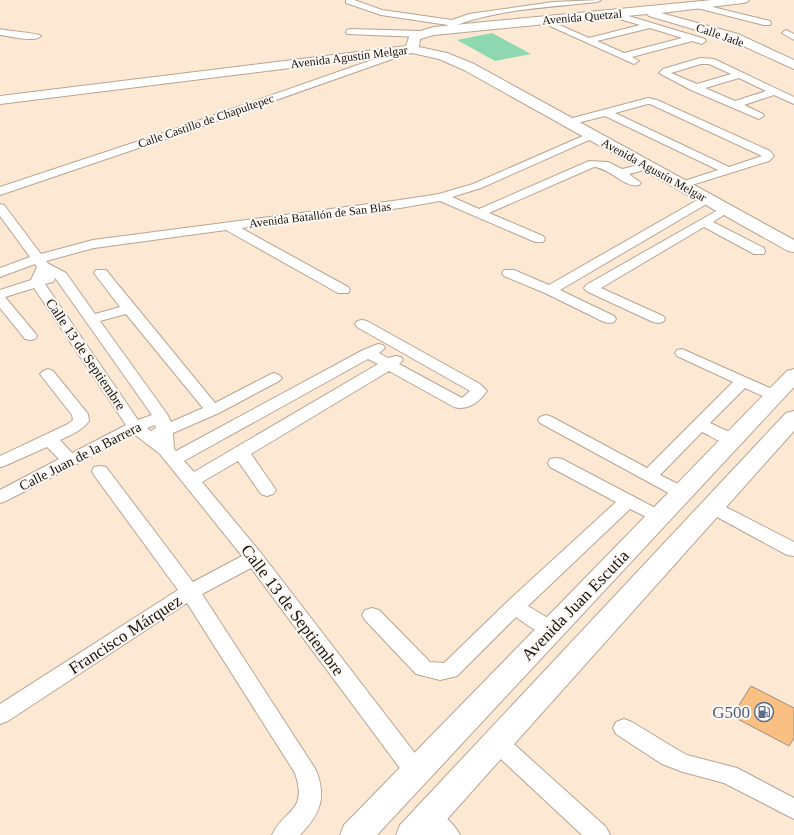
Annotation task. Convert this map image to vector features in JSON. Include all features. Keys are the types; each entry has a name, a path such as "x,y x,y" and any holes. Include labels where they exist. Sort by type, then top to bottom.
{"main road":[{"name":"Avenida Quetzal","path":"421,34 452,26 612,14 743,0"},
{"name":"Calle Jade","path":"644,11 734,37 794,65"},
{"path":"412,49 414,38 421,34"},
{"name":"Avenida Agustín Melgar","path":"0,100 412,49 443,56 469,67 794,247"},
{"name":"Avenida Juan Escutia","path":"356,835 794,376"},
{"path":"429,829 497,742 794,418"}],"street":[{"path":"349,1 381,12 452,26 469,17 502,11 597,0"},
{"path":"696,5 767,24"},
{"path":"612,14 702,41"},
{"path":"554,26 634,61"},
{"path":"588,41 648,26"},
{"path":"0,32 22,36 37,36"},
{"name":"Avenida Quetzal","path":"350,32 421,34"},
{"path":"623,56 692,38"},
{"name":"Calle Castillo de Chapultepec","path":"0,191 176,132 412,49"},
{"path":"759,116 694,88 664,73 666,70 706,60 794,101"},
{"path":"694,88 740,75"},
{"path":"734,105 774,92"},
{"path":"569,122 648,102 657,103 766,153 768,156 765,159 682,185"},
{"path":"605,112 728,170"},
{"name":"Avenida Batallón de San Blas","path":"0,274 41,263 94,244 400,204 441,196 477,186 592,135"},
{"path":"479,213 593,163 604,164 635,183"},
{"path":"620,173 648,166"},
{"path":"441,196 539,239"},
{"path":"550,290 706,199"},
{"name":"Calle 13 de Septiembre","path":"0,208 5,222 41,263 61,276 163,424"},
{"path":"591,288 725,210"},
{"path":"704,222 759,251"},
{"path":"229,227 344,290"},
{"path":"38,282 41,263"},
{"path":"101,272 129,309 213,410"},
{"path":"509,273 550,290 609,319"},
{"path":"0,294 61,276"},
{"path":"570,279 658,319"},
{"name":"Calle 13 de Septiembre","path":"38,282 141,433 170,454 192,481 254,558 416,772"},
{"path":"0,299 30,336"},
{"path":"92,319 129,309"},
{"path":"362,324 476,387 479,391 467,402 460,404 368,353"},
{"path":"163,424 170,454 391,341"},
{"path":"192,481 411,352"},
{"path":"682,353 775,396"},
{"path":"2,462 50,440 74,427 81,421 80,414 48,374"},
{"name":"Calle Juan de la Barrera","path":"0,497 70,461 163,424 213,410 274,378"},
{"path":"649,476 743,381"},
{"path":"546,420 682,493"},
{"path":"700,425 732,440"},
{"path":"50,440 70,461"},
{"path":"241,452 267,490"},
{"path":"556,463 659,517"},
{"path":"100,471 190,592 305,770 310,781 312,793 310,806 303,817 284,835"},
{"path":"372,615 423,668 431,672 450,670 457,665 514,607 628,501"},
{"path":"712,508 794,550"},
{"name":"Francisco Márquez","path":"1,713 190,592 254,558"},
{"path":"514,607 552,630"},
{"path":"624,728 670,757 683,763 729,775 794,809"},
{"path":"497,742 598,835"}],"green space":[{"path":"492,33 531,54 495,61 457,40"}],"building":[{"name":"G500","path":"751,686 794,708 794,738 789,746 732,716"}],"place":[{"name":"G500","path":"764,712"}]}
